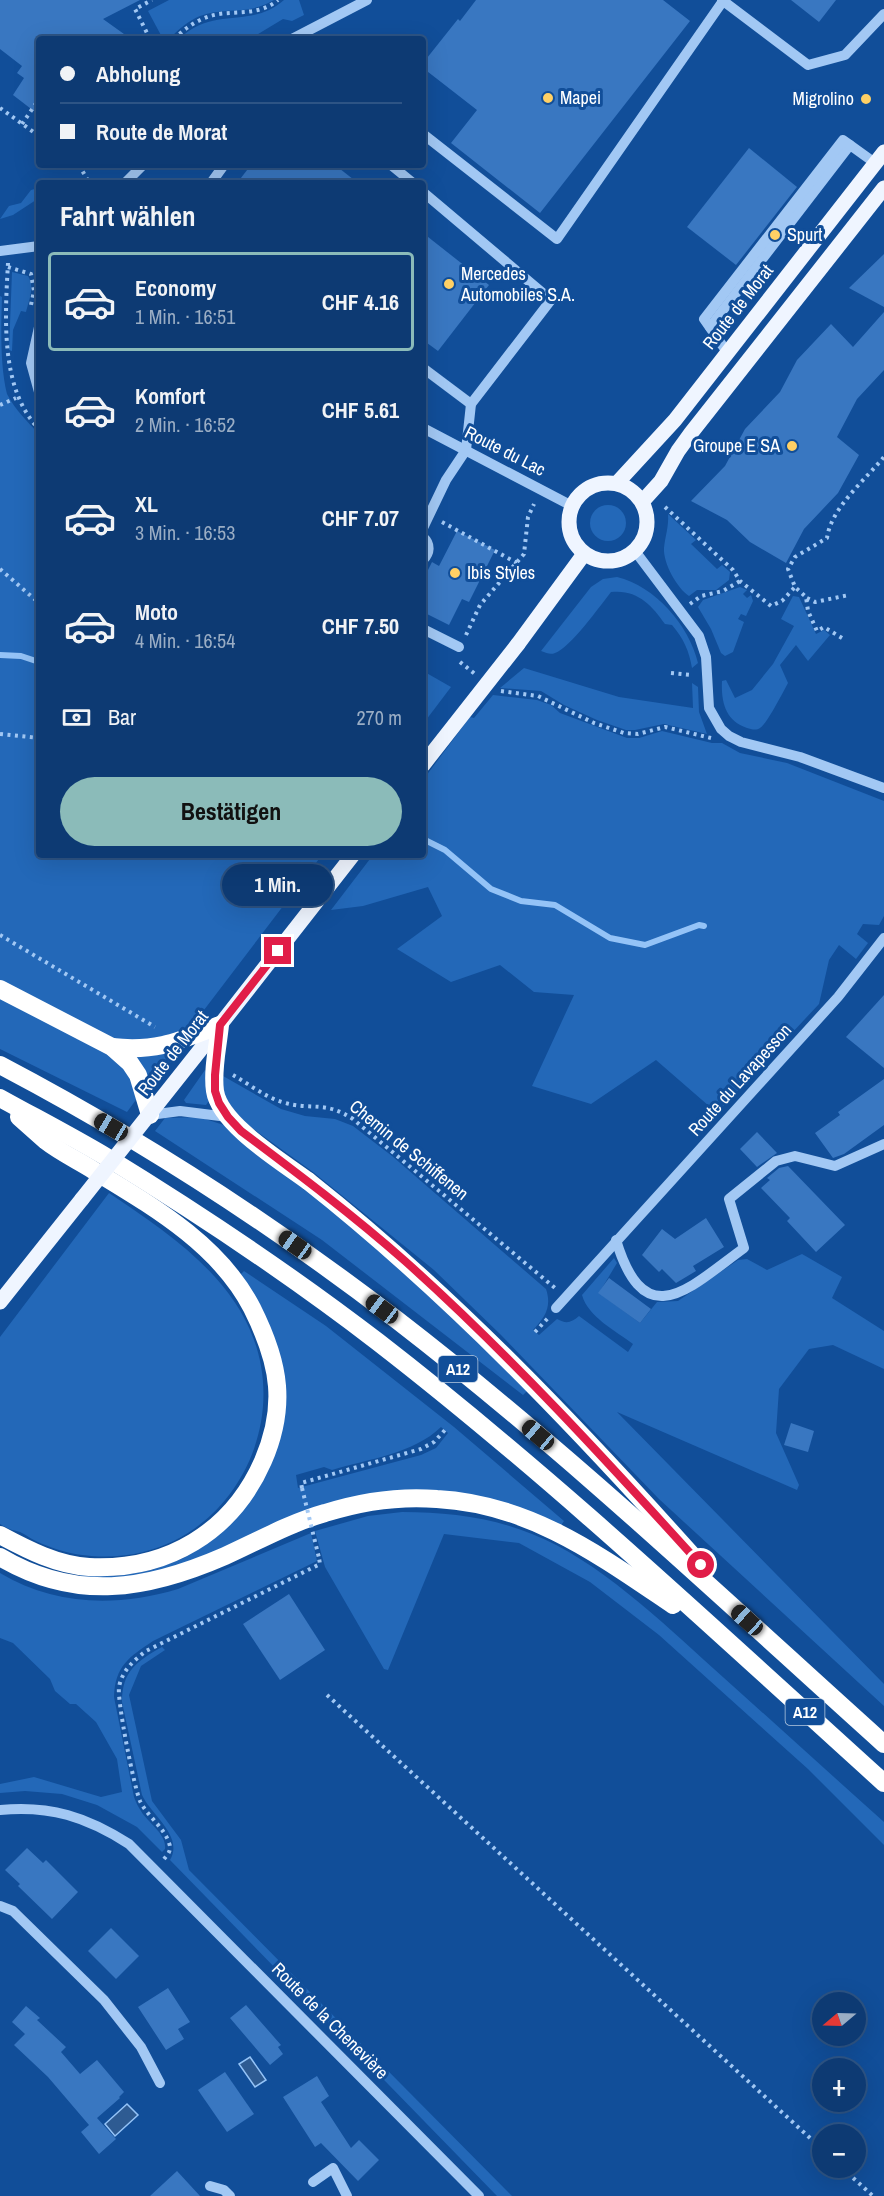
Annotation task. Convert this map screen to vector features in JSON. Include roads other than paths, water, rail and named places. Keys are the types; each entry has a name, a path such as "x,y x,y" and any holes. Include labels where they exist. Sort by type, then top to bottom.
{"highway":[{"path":"0,989 112,1047 130,1063 138,1075 150,1115"},
{"path":"112,1047 154,1048 220,1025 215,1091 228,1117 241,1131 385,1243 466,1318 624,1480 762,1633"},
{"name":"A12","path":"0,1065 119,1131 173,1164 265,1224 353,1287 533,1430 884,1744"},
{"path":"0,1099 47,1142 125,1190 197,1240 226,1269 251,1306 264,1334 273,1361 277,1386 276,1412 270,1445 253,1482 235,1508 211,1531 180,1550 149,1562 117,1567 87,1567 56,1561 28,1551 0,1535"},
{"name":"A12","path":"0,1099 106,1157 192,1211 344,1317 505,1445 884,1783"},
{"path":"0,1557 20,1569 49,1580 83,1587 119,1587 156,1581 190,1570 291,1525 325,1513 364,1504 402,1499 448,1500 505,1511 540,1523 564,1535 726,1640"}],"main road":[{"name":"Route de Morat","path":"617,483 675,420 880,158"},
{"path":"642,502 661,481 691,433 881,198"},
{"path":"617,483 627,486 642,502 648,520 647,531 635,551 624,559 610,562 597,560 584,554 575,544 568,519 572,506 584,491 595,485 617,483"},
{"path":"426,761 518,644 584,554"},
{"name":"Route de Morat","path":"0,1302 150,1115 351,858"}],"street":[{"path":"312,34 367,0"},
{"path":"426,136 557,239 723,1 808,65 845,55 884,14"},
{"path":"727,352 710,327 850,146 880,158"},
{"path":"128,180 140,168"},
{"path":"395,168 409,180"},
{"path":"426,195 551,300 471,404 466,450 446,480 426,522"},
{"path":"4,251 36,246"},
{"path":"36,340 31,363 36,381"},
{"path":"426,370 471,404"},
{"name":"Route du Lac","path":"426,430 572,506"},
{"path":"635,551 699,636 706,657 709,708 721,729 741,742 800,757 884,788"},
{"path":"426,632 458,648"},
{"name":"Route du Lavapesson","path":"556,1308 838,997 884,938"},
{"path":"150,1115 180,1111 228,1117"},
{"path":"616,1240 624,1265 636,1285 657,1297 683,1292 744,1248 729,1199 776,1161 795,1156 835,1167 884,1144"},
{"name":"Route de la Chenevière","path":"0,1810 41,1810 83,1819 129,1844 479,2196"},
{"path":"0,1906 13,1911 104,2000 141,2047 160,2083"},
{"path":"313,2182 333,2168 347,2196"},
{"path":"210,2186 224,2190 230,2196"}],"waterway":[{"path":"0,655 21,656 36,661"},
{"path":"426,840 445,850 491,889 521,901 555,905 610,938 645,945 699,925 704,926"}],"place":[{"name":"Mapei","path":"548,98"},
{"name":"Migrolino","path":"866,99"},
{"name":"Spurt","path":"775,235"},
{"name":"Mercedes Automobiles S.A.","path":"449,284"},
{"name":"Groupe E SA","path":"792,446"},
{"name":"Ibis Styles","path":"455,573"}]}
